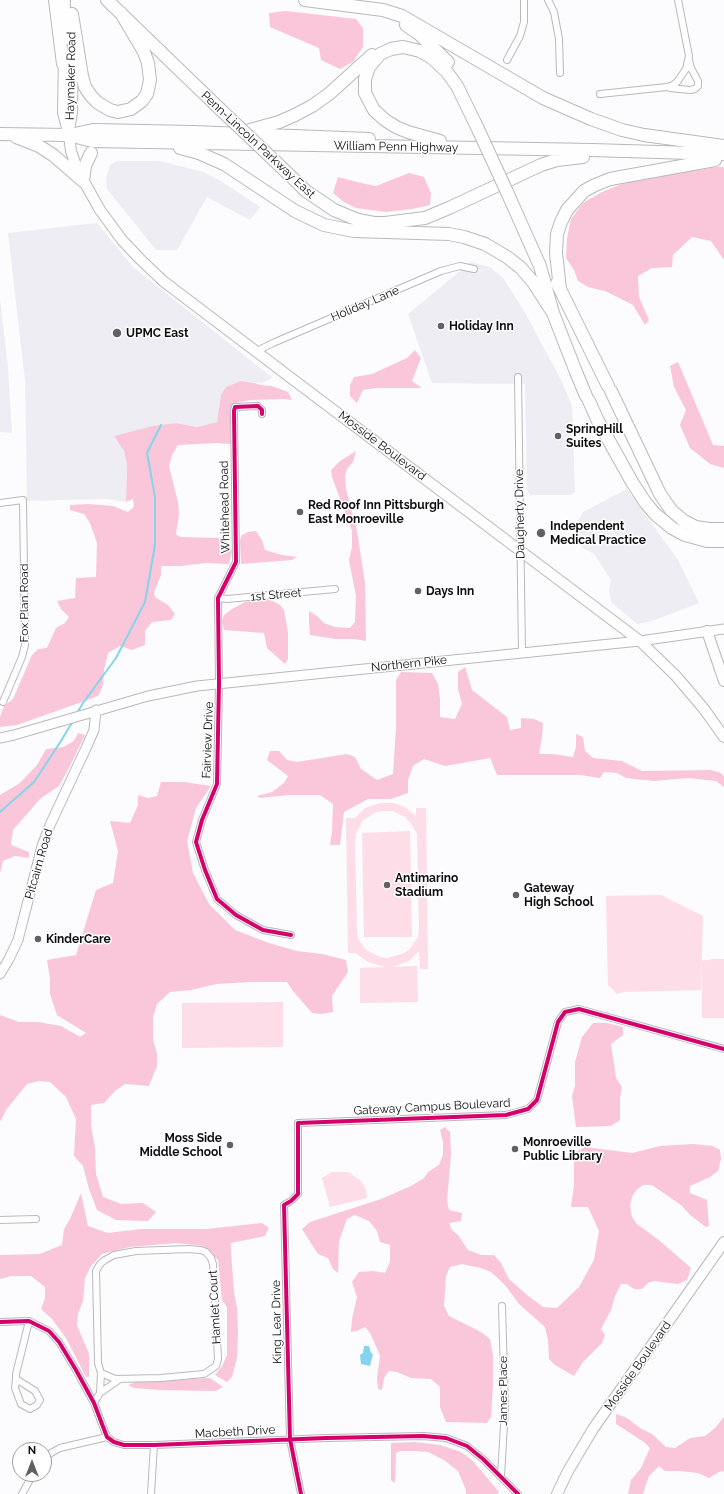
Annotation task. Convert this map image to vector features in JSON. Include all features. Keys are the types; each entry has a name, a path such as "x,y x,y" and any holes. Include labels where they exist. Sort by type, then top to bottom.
{"highway":[{"path":"55,0 64,64"},
{"name":"Penn-Lincoln Parkway East","path":"107,0 306,191 326,206 350,217 374,223 397,222 425,218 533,168 557,160 586,156 692,154"},
{"path":"305,0 390,11 409,19 543,98 591,119 622,130 724,146"},
{"path":"355,6 388,17 408,26 419,34 440,54 463,82 482,129 511,192 657,487 671,510 684,522 696,527 724,529"},
{"path":"72,14 85,86 91,96 101,106 118,112 131,109 142,102 149,89 150,80 150,69 144,52 121,13"},
{"path":"230,133 271,125 304,111 328,94 374,53 389,44 403,42 412,43 440,54"},
{"path":"440,141 396,127 374,110 365,93 365,80 369,67 380,54 391,49 403,47 420,51 432,58 446,72 456,86 482,129"},
{"name":"William Penn Highway","path":"5,134 69,135 92,130 230,133 440,141 724,146"},
{"path":"5,134 39,146 53,154 83,180"},
{"name":"William Penn Highway","path":"69,135 92,141 107,142 584,150 724,154"},
{"path":"157,143 191,150 224,164 295,211 324,225 354,231 444,233 478,241 500,252 514,262 527,275 554,313"},
{"path":"83,180 85,166 91,154"},
{"path":"560,289 556,257 558,234 561,222 567,210 584,191 610,179 724,158"},
{"path":"511,192 540,266 554,313 576,372 598,421 632,482 655,514 672,528 685,535 707,540 724,541"},
{"path":"374,223 423,232"}],"main road":[{"name":"Haymaker Road","path":"65,0 63,113 69,135"},
{"name":"Haymaker Road","path":"69,135 72,113 73,49 71,0"},
{"name":"Mosside Boulevard","path":"69,135 73,156 83,180 100,210 140,259 163,280 640,641 676,676 704,709 724,738"},
{"path":"91,154 97,147 107,142"},
{"name":"Northern Pike","path":"0,738 148,696 197,686 640,641 724,629"},
{"path":"707,631 724,681"},
{"name":"Pitcairn Road","path":"0,974 10,959 18,940 42,846 50,825 88,746 94,730 96,710"},
{"name":"Mosside Boulevard","path":"557,1494 568,1471 594,1429 724,1242"}],"street":[{"path":"506,60 520,36 524,22 524,0"},
{"path":"548,0 554,12 559,39 560,73"},
{"path":"666,87 690,90 695,89 698,86 698,81 690,68 678,0"},
{"path":"600,94 673,86 686,69 689,56"},
{"name":"Holiday Lane","path":"257,351 441,270 460,266 474,269"},
{"name":"Daugherty Drive","path":"518,377 522,652"},
{"name":"Whitehead Road","path":"219,683 218,598 236,562 234,411 235,407 258,406 262,410 262,414"},
{"name":"Fox Plan Road","path":"0,503 23,500 25,645 22,657 3,702"},
{"name":"1st Street","path":"218,598 227,599 335,589"},
{"name":"Fairview Drive","path":"219,683 217,784 202,820 196,842 205,870 217,899 236,915 263,930 290,935"},
{"name":"Gateway Campus Boulevard","path":"284,1205 298,1194 298,1123 506,1115 528,1109 537,1100 547,1070 558,1022 565,1012 579,1009 724,1049"},
{"name":"King Lear Drive","path":"284,1205 290,1439 301,1494"},
{"path":"0,1220 36,1219"},
{"name":"Hamlet Court","path":"100,1393 101,1373 98,1363 96,1271 100,1264 114,1255 136,1251 188,1249 206,1252 211,1258 213,1264 218,1360 216,1366 204,1374 161,1378 115,1379 101,1373"},
{"name":"James Place","path":"501,1476 505,1408 502,1306"},
{"path":"16,1379 35,1391 40,1400 37,1406 30,1409 21,1404 15,1388 16,1379 29,1321"},
{"path":"0,1322 29,1321 49,1331 59,1342 94,1403 107,1437 60,1448 52,1452"},
{"name":"Hamlet Court","path":"94,1403 100,1393 120,1379"},
{"name":"Macbeth Drive","path":"107,1437 114,1442 124,1445 423,1436 446,1438 467,1446 483,1459 518,1494"},
{"path":"151,1494 154,1445"},
{"path":"22,1494 29,1482"}],"shaded area":[{"path":"286,11 356,19 363,28 363,47 353,62 340,69 321,60 319,48 270,27 269,13"},
{"path":"117,161 159,161 203,172 221,181 260,207 250,220 207,197 177,250 156,250 107,189 106,178 110,165"},
{"path":"724,167 724,260 711,241 692,237 673,255 672,267 652,268 638,276 639,297 649,320 645,325 633,305 605,291 588,287 578,281 574,270 566,258 567,238 571,219 583,203 602,192 629,181"},
{"path":"409,173 424,177 431,193 430,205 386,212 356,208 344,202 333,193 338,177 376,186"},
{"name":"UPMC East","path":"97,223 133,267 273,378 262,383 241,381 220,402 217,422 197,427 176,423 114,436 124,451 127,465 126,502 106,499 27,501 25,380 8,233"},
{"path":"471,262 490,267 503,278 523,309 562,382 572,406 575,492 571,495 530,495 527,490 525,384 432,383 408,314"},
{"path":"0,299 8,368 12,433 0,432"},
{"path":"415,350 421,358 412,381 422,388 376,388 363,390 357,403 350,396 350,385 354,377 372,374 407,358"},
{"path":"678,362 713,445 724,446 724,468 710,464 690,448 680,425 686,410 674,387 670,366"},
{"path":"241,381 272,386 288,392 292,400 250,400 233,404 231,409 231,444 216,443 178,445 172,455 169,466 178,502 179,514 176,534 180,537 219,538 228,542 232,551 229,564 206,563 180,566 161,566 161,575 154,592 155,597 168,605 175,614 171,620 152,622 145,631 145,645 132,650 120,646 108,653 104,670 103,685 99,695 17,725 0,727 0,717 4,706 13,699 32,655 38,649 47,648 56,628 65,623 69,617 61,609 57,601 75,598 76,578 96,577 97,543 90,523 84,514 70,510 70,505 89,504 113,506 128,512 134,507 133,499 126,502 127,465 124,451 114,436 153,426 176,423 197,427 217,422 221,395 226,387"},
{"path":"356,451 353,462 347,469 345,476 346,489 357,531 365,583 366,641 336,639 310,635 309,623 309,611 324,623 335,627 350,628 355,622 356,596 349,560 352,547 352,531 332,477 331,470 340,461"},
{"path":"627,489 678,560 699,603 652,621 637,624 611,602 609,591 611,580 594,554 581,547 581,534 578,529 578,521 583,512"},
{"path":"256,531 262,540 265,550 282,555 297,557 292,560 241,564 240,540 242,535 248,532"},
{"path":"269,599 280,605 284,610 288,633 288,659 285,664 267,648 264,633 224,630 222,621 224,615 232,609 245,602"},
{"path":"465,667 472,690 507,717 510,730 521,728 521,718 534,719 543,723 539,754 553,754 573,757 576,747 576,734 583,737 585,751 593,758 622,761 642,771 710,770 719,772 724,776 724,787 716,781 688,778 654,781 626,778 617,773 604,772 600,778 580,775 497,775 490,758 445,766 424,759 413,766 408,780 408,793 391,799 368,799 344,812 340,845 330,845 333,804 320,795 289,795 260,798 257,796 272,792 284,783 288,776 267,760 270,751 279,751 287,760 297,762 347,754 355,757 361,769 377,780 393,774 396,728 396,680 401,672 432,673 438,684 440,717 455,719 462,704 458,689 458,672"},
{"path":"78,733 85,735 59,786 41,798 13,830 11,845 29,852 29,858 15,856 3,861 0,873 0,795 20,783 37,765 46,749 63,747 74,741"},
{"path":"161,782 184,782 211,786 196,808 187,841 193,873 209,904 235,930 269,943 297,951 322,954 346,960 348,972 332,996 333,1012 321,1014 312,1013 287,982 216,984 191,990 170,992 157,1004 153,1017 153,1039 157,1054 157,1066 149,1086 125,1084 115,1091 104,1103 91,1105 91,1126 95,1148 96,1174 103,1197 121,1204 143,1203 156,1212 148,1221 116,1220 97,1210 89,1189 83,1166 74,1156 76,1119 66,1097 50,1082 39,1081 27,1084 6,1110 0,1122 0,1015 19,1022 38,1022 61,1026 80,1037 86,1033 57,1015 50,994 50,979 47,960 76,955 96,890 113,883 118,851 110,821 130,823 138,805 138,795 148,798 157,796"},
{"path":"380,803 393,803 406,808 416,816 416,808 426,808 428,969 420,969 419,951 409,961 392,967 417,966 418,1002 360,1003 360,968 385,967 368,962 356,953 348,953 346,818 355,818 365,808","holes":["393,811 405,817 410,822 417,834 419,928 418,937 409,950 402,954 387,958 380,957 366,950 357,934 355,845 356,834 363,820 376,812"]},
{"name":"Antimarino Stadium","path":"410,831 412,937 364,937 362,833"},
{"path":"661,895 703,916 701,990 624,992 617,994 608,985 606,896"},
{"path":"724,959 724,1018 702,1018 702,961"},
{"path":"283,1002 283,1047 182,1048 182,1003"},
{"path":"593,1023 607,1023 623,1027 623,1035 611,1044 616,1078 622,1087 620,1098 620,1120 611,1126 576,1127 572,1096 575,1086 575,1062 582,1037"},
{"path":"445,1127 450,1132 451,1154 447,1201 449,1210 462,1213 461,1221 449,1223 452,1230 458,1235 468,1250 482,1255 494,1255 501,1263 509,1279 543,1307 557,1308 579,1287 594,1260 599,1231 588,1207 571,1207 574,1185 574,1153 585,1147 632,1153 660,1146 693,1144 713,1146 720,1150 721,1159 718,1171 710,1177 690,1186 690,1193 707,1200 709,1226 706,1227 690,1215 681,1205 652,1185 643,1185 636,1190 632,1197 630,1206 632,1217 637,1224 660,1241 691,1268 687,1280 678,1284 654,1281 648,1283 642,1289 634,1289 627,1284 621,1284 615,1296 611,1310 601,1329 605,1335 602,1343 583,1362 574,1376 555,1365 549,1359 548,1340 545,1327 519,1304 505,1285 491,1272 462,1264 450,1267 446,1276 444,1306 449,1316 481,1332 490,1339 493,1356 493,1385 491,1417 487,1423 446,1422 440,1407 440,1387 431,1379 411,1378 397,1372 389,1371 384,1378 382,1390 378,1389 377,1378 380,1356 370,1333 365,1327 351,1332 352,1319 357,1297 352,1282 359,1272 373,1271 385,1273 390,1262 390,1245 380,1242 377,1231 369,1221 355,1215 347,1219 339,1241 338,1273 333,1269 328,1258 318,1254 302,1229 310,1222 381,1199 411,1186 424,1178 428,1172 439,1165 443,1155 443,1142 440,1130"},
{"path":"332,1172 348,1172 361,1181 366,1190 367,1198 330,1207 322,1178"},
{"path":"81,1193 88,1226 108,1233 141,1229 206,1229 262,1223 269,1228 265,1236 231,1243 238,1333 237,1358 232,1377 227,1382 215,1375 222,1366 227,1355 227,1307 222,1300 218,1260 203,1246 177,1243 130,1247 102,1254 91,1266 85,1278 83,1301 78,1314 77,1325 89,1354 89,1377 86,1377 66,1338 52,1319 41,1309 45,1298 45,1287 31,1276 11,1276 0,1279 0,1255 40,1254 62,1245 64,1229"},
{"path":"210,1378 223,1387 216,1391 159,1390 134,1388 128,1385 136,1382"},
{"path":"616,1414 627,1418 640,1428 652,1434 666,1447 675,1448 690,1438 705,1436 715,1428 724,1417 724,1471 719,1472 709,1478 698,1473 665,1471 659,1466 649,1476 643,1494 628,1494 631,1480 641,1468 650,1448 644,1442 616,1424"},
{"path":"415,1442 440,1445 461,1452 472,1460 499,1492 497,1494 466,1494 466,1490 458,1471 444,1460 428,1452 401,1451 396,1453 395,1483 391,1480 391,1443"}],"water":[{"path":"364,1346 369,1346 371,1353 373,1354 370,1366 361,1364 360,1355 363,1353"}],"waterway":[{"path":"77,713 116,658 145,602 155,545 155,497 147,453 161,425"},
{"path":"0,812 34,782 73,721"}],"cycle path":[{"path":"262,414 262,410 258,406 235,407 234,411 236,562 218,598 219,683 217,784 202,820 196,842 205,870 217,899 236,915 263,930 291,935"},
{"path":"301,1494 290,1439 284,1205 298,1194 298,1123 506,1115 528,1109 537,1100 558,1022 565,1012 579,1009 724,1049"},
{"path":"0,1322 29,1321 49,1331 59,1342 76,1370 94,1403 107,1437 114,1442 124,1445 154,1445 326,1438 423,1436 446,1438 467,1446 483,1459 518,1494"}],"place":[{"name":"Holiday Inn","path":"441,326"},
{"name":"UPMC East","path":"117,333"},
{"name":"SpringHill Suites","path":"558,436"},
{"name":"Red Roof Inn Pittsburgh East Monroeville","path":"300,512"},
{"name":"Independent Medical Practice","path":"541,533"},
{"name":"Days Inn","path":"418,591"},
{"name":"Antimarino Stadium","path":"387,885"},
{"name":"Gateway High School","path":"516,895"},
{"name":"KinderCare","path":"38,939"},
{"name":"Moss Side Middle School","path":"230,1145"},
{"name":"Monroeville Public Library","path":"515,1149"}]}
